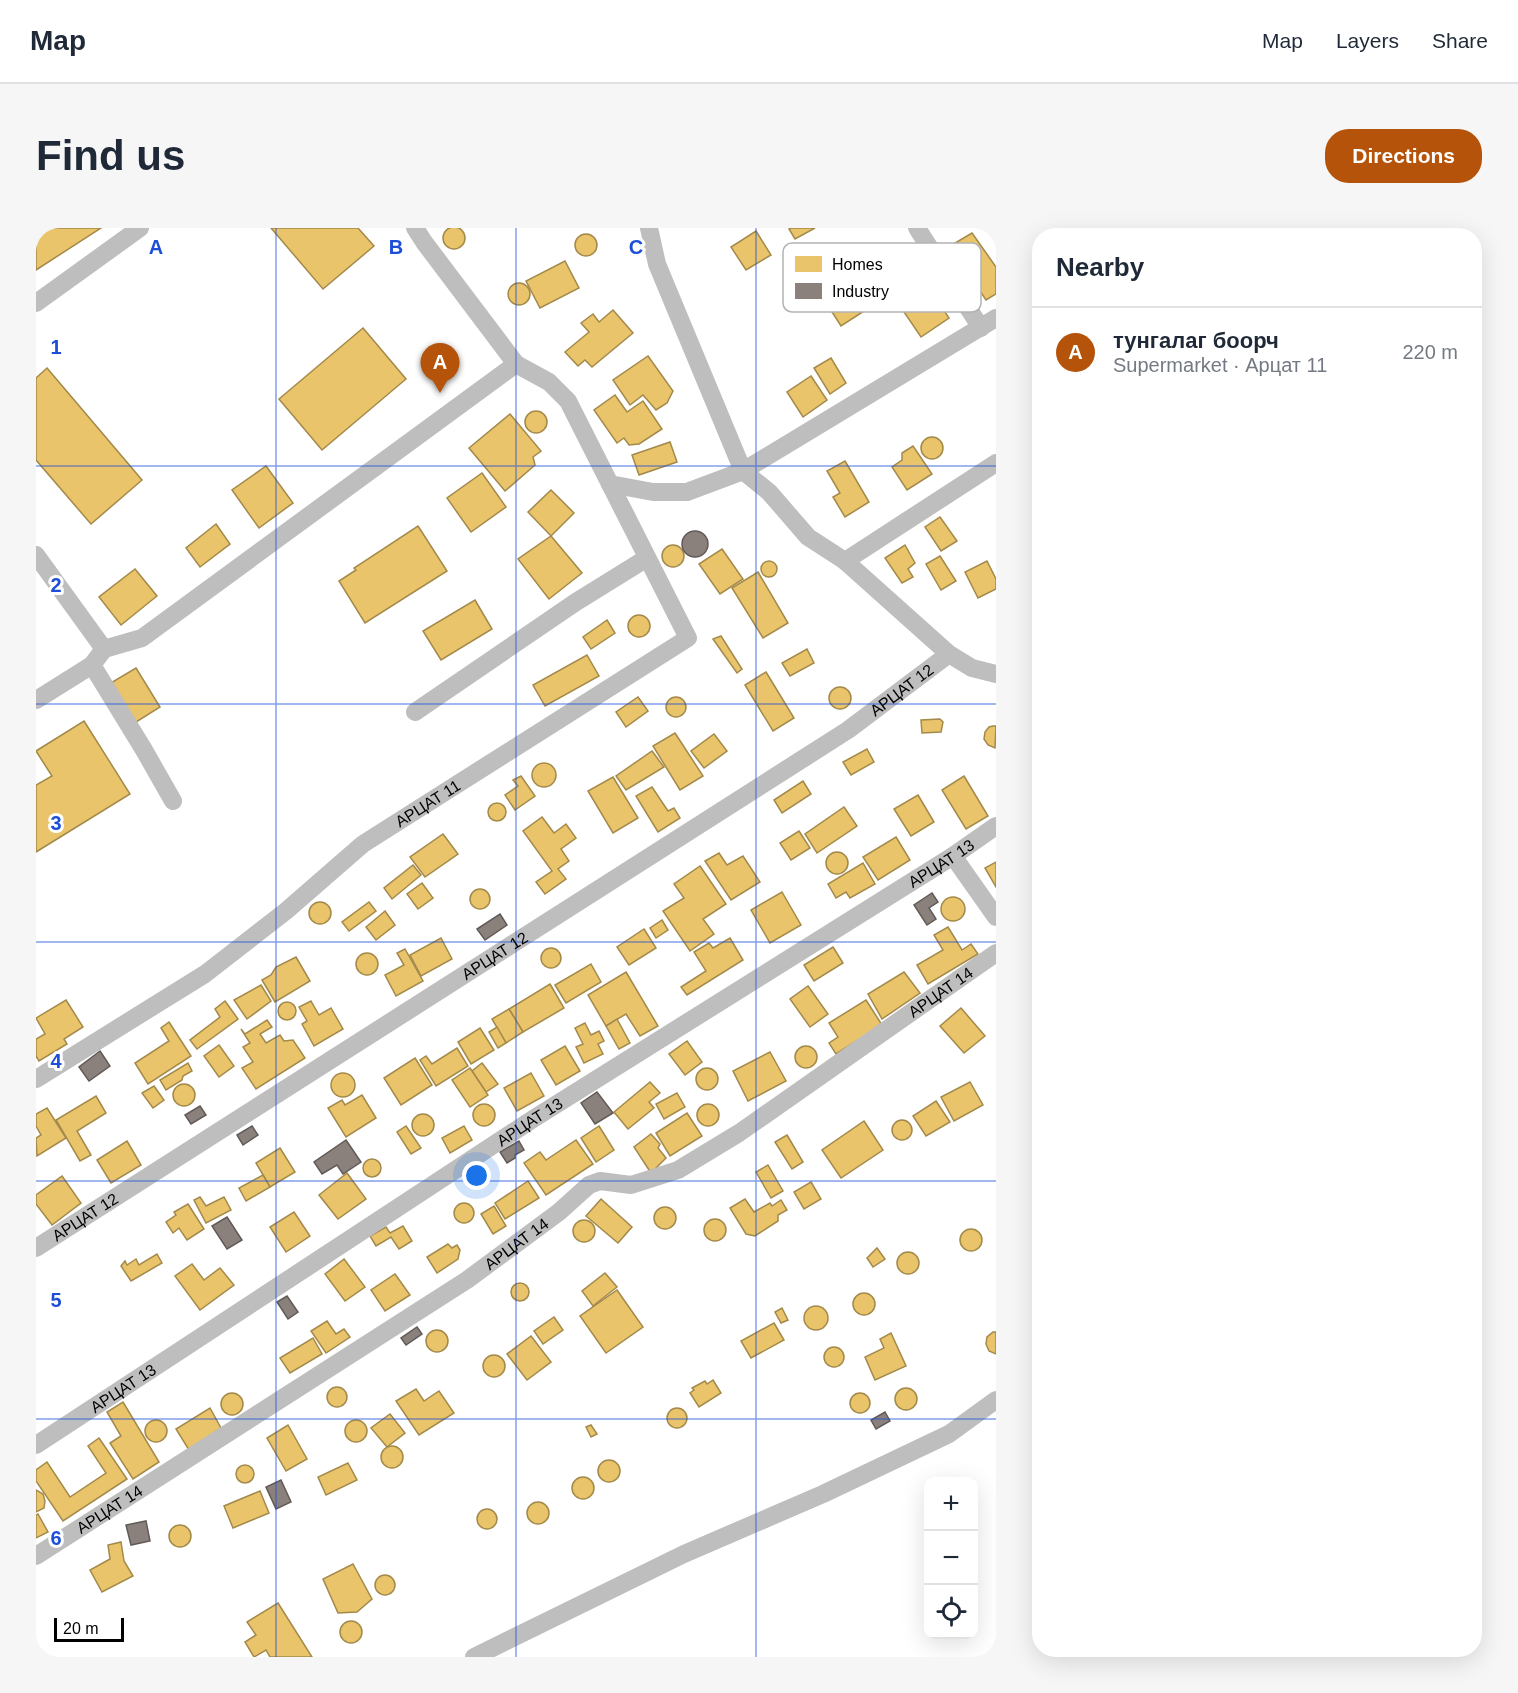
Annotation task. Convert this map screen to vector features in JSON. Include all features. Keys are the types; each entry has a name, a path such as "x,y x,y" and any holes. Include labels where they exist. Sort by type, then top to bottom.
{"street":[{"path":"36,303 140,228"},
{"path":"36,700 92,665 104,649 142,638 516,364 415,228"},
{"path":"649,228 657,264 743,471 770,492 808,537 845,561 949,654 972,668 996,674"},
{"path":"917,228 928,243"},
{"path":"610,484 653,492 687,492 743,471 989,323"},
{"name":"АРЦАТ 11","path":"36,1079 205,974 286,911 363,844 688,638 568,401 549,382 516,364"},
{"path":"845,561 996,463"},
{"path":"36,555 104,649"},
{"path":"415,712 576,602 647,558"},
{"name":"АРЦАТ 12","path":"36,1248 848,730 949,654"},
{"path":"92,665 173,801"},
{"name":"АРЦАТ 13","path":"36,1445 533,1119 953,856 996,826"},
{"path":"953,856 996,917"},
{"name":"АРЦАТ 14","path":"36,1556 467,1280 559,1212 589,1185 600,1181 631,1185 678,1170 749,1126 996,953"},
{"path":"474,1657 684,1554 823,1494 949,1434 996,1400"}],"building: Homes":[{"path":"454,227 462,230 465,238 462,246 454,249 446,246 443,238 446,230"},
{"path":"36,228 101,228 36,270"},
{"path":"271,228 358,228 374,246 323,289"},
{"path":"815,228 795,239 789,229"},
{"path":"756,231 771,255 746,270 731,247"},
{"path":"972,233 979,243 955,243"},
{"path":"582,234 590,234 597,241 597,249 590,256 582,256 575,249 575,241"},
{"path":"981,246 996,267 996,294 986,300 981,292"},
{"path":"565,261 579,288 540,308 526,281"},
{"path":"519,283 527,286 530,294 527,302 519,305 511,302 508,294 511,286"},
{"path":"613,310 633,333 592,367 585,360 578,366 565,352 589,332 581,323 593,314 599,322"},
{"path":"832,312 863,312 841,326"},
{"path":"904,312 945,312 949,318 921,337"},
{"path":"363,328 406,379 322,450 279,399"},
{"path":"648,356 673,391 667,403 656,410 643,395 630,405 613,380"},
{"path":"831,358 846,383 830,394 814,368"},
{"path":"47,368 142,480 91,524 36,460 36,378"},
{"path":"811,376 827,400 803,417 787,392"},
{"path":"615,395 627,412 643,401 662,429 639,444 629,445 624,438 617,443 594,410"},
{"path":"536,411 544,414 547,422 544,430 536,433 528,430 525,422 528,414"},
{"path":"510,414 541,451 533,457 535,465 505,491 469,448"},
{"path":"932,437 940,440 943,448 940,456 932,459 924,456 921,448 924,440"},
{"path":"670,442 677,462 639,475 632,455"},
{"path":"913,446 932,474 907,490 892,467 902,460 902,453"},
{"path":"845,461 869,502 845,517 833,497 840,493 827,471"},
{"path":"266,466 293,503 259,528 232,490"},
{"path":"482,473 506,507 471,532 447,498"},
{"path":"551,490 574,513 551,536 528,512"},
{"path":"940,517 957,541 941,551 925,527"},
{"path":"216,524 230,544 200,567 186,548"},
{"path":"418,526 447,571 365,623 339,581 356,570 354,568"},
{"path":"551,536 582,573 549,599 518,559"},
{"path":"673,545 681,548 684,556 681,564 673,567 665,564 662,556 665,548"},
{"path":"905,545 915,563 908,569 913,577 902,583 885,558"},
{"path":"722,549 743,579 720,594 699,564"},
{"path":"940,556 956,581 941,590 926,564"},
{"path":"766,561 772,561 777,569 775,575 766,577 761,572 761,566"},
{"path":"987,561 996,579 996,589 978,598 965,572"},
{"path":"135,569 157,596 121,625 99,597"},
{"path":"758,572 788,623 763,638 732,588"},
{"path":"475,600 492,629 441,660 423,631"},
{"path":"635,615 643,615 650,622 650,630 643,637 635,637 628,630 628,622"},
{"path":"607,620 615,633 591,649 583,637"},
{"path":"721,636 742,669 737,673 713,639"},
{"path":"807,649 814,663 790,676 782,663"},
{"path":"587,655 599,676 545,706 533,685"},
{"path":"136,668 160,707 133,724 109,684"},
{"path":"766,672 794,718 773,731 745,685"},
{"path":"840,687 848,690 851,698 848,706 840,709 832,706 829,698 832,690"},
{"path":"638,697 648,711 626,727 616,712"},
{"path":"676,697 683,700 686,707 683,714 676,717 669,714 666,707 669,700"},
{"path":"940,719 943,722 941,732 922,733 921,720"},
{"path":"84,721 130,794 36,852 36,785 52,776 36,751"},
{"path":"996,726 995,748 988,745 984,739 989,727"},
{"path":"675,733 703,776 680,790 653,746"},
{"path":"714,734 727,751 704,768 691,751"},
{"path":"867,749 874,762 851,775 843,762"},
{"path":"652,751 664,767 626,790 616,776"},
{"path":"544,763 549,764 555,770 555,780 549,786 544,787 539,786 533,780 532,775 533,770 539,764"},
{"path":"521,776 535,796 515,810 505,795 518,786 513,780"},
{"path":"964,776 988,816 966,829 942,790"},
{"path":"613,777 638,818 613,833 588,791"},
{"path":"803,781 811,794 782,813 774,800"},
{"path":"652,787 668,811 674,808 680,818 658,832 636,796"},
{"path":"918,795 934,822 911,836 894,809"},
{"path":"497,803 504,805 506,812 504,819 497,821 490,819 488,812 490,805"},
{"path":"844,807 857,826 817,853 805,834"},
{"path":"542,817 554,833 566,824 576,838 561,849 569,861 558,869 566,879 545,894 536,882 552,871 523,831"},
{"path":"799,831 810,848 791,860 780,843"},
{"path":"443,834 458,854 425,877 410,857"},
{"path":"896,837 910,860 878,880 863,857"},
{"path":"837,852 845,855 848,863 845,871 837,874 829,871 826,863 829,855"},
{"path":"719,853 727,865 743,856 760,882 731,900 705,861"},
{"path":"996,862 996,887 985,868"},
{"path":"863,863 875,884 850,898 846,892 836,898 828,884"},
{"path":"413,865 421,875 392,899 384,888"},
{"path":"700,866 726,904 703,919 714,934 690,951 663,911 684,898 674,884"},
{"path":"422,883 433,898 418,909 407,894"},
{"path":"480,889 487,892 490,899 487,906 480,909 473,906 470,899 473,892"},
{"path":"782,892 801,925 770,943 751,910"},
{"path":"953,897 962,900 965,909 962,918 953,921 944,918 941,909 944,900"},
{"path":"320,902 330,909 331,913 324,923 320,924 310,917 309,913 316,903"},
{"path":"369,902 376,911 349,931 342,922"},
{"path":"385,911 395,925 376,940 366,927"},
{"path":"662,920 668,930 656,938 650,928"},
{"path":"948,927 962,950 971,944 978,954 928,984 917,965 943,950 934,935"},
{"path":"644,929 656,948 629,965 617,947"},
{"path":"441,938 452,959 421,976 410,955"},
{"path":"730,938 743,960 687,995 681,987 706,971 694,952 709,943 713,948"},
{"path":"833,947 843,963 814,981 804,965"},
{"path":"551,948 558,951 561,958 558,965 551,968 544,965 541,958 544,951"},
{"path":"405,949 423,981 396,996 385,975 404,965 397,953"},
{"path":"367,953 375,956 378,964 375,972 367,975 359,972 356,964 359,956"},
{"path":"296,957 310,981 275,1002 262,980 271,975 276,967"},
{"path":"591,964 601,982 566,1003 555,985"},
{"path":"626,972 658,1026 640,1036 626,1014 606,1026 588,995"},
{"path":"904,972 920,993 882,1019 868,994"},
{"path":"550,984 564,1008 523,1032 509,1009"},
{"path":"261,985 271,1001 247,1019 234,1000"},
{"path":"808,986 828,1014 810,1027 790,999"},
{"path":"66,1000 83,1027 64,1039 67,1044 39,1061 36,1056 36,1039 45,1034 36,1018"},
{"path":"866,1000 882,1025 836,1054 829,1043 838,1037 829,1023"},
{"path":"225,1001 238,1019 197,1049 190,1040 220,1017 215,1009"},
{"path":"311,1001 319,1015 331,1008 343,1029 314,1046 302,1024 307,1021 299,1007"},
{"path":"287,1002 293,1005 296,1011 293,1017 287,1020 281,1017 278,1011 281,1005"},
{"path":"961,1008 985,1036 964,1053 940,1026"},
{"path":"509,1009 523,1032 506,1043 492,1019"},
{"path":"617,1019 630,1043 619,1049 606,1026"},
{"path":"267,1020 272,1027 260,1034 266,1043 280,1035 284,1041 293,1040 305,1058 256,1089 242,1068 253,1062 243,1047 250,1043 241,1029 245,1034"},
{"path":"169,1022 191,1056 148,1084 135,1063 169,1041 161,1028"},
{"path":"585,1023 591,1035 599,1031 604,1041 598,1044 603,1054 584,1063 576,1047 583,1044 575,1028"},
{"path":"497,1027 506,1043 498,1048 489,1032"},
{"path":"480,1028 494,1050 471,1064 458,1042"},
{"path":"687,1041 702,1062 685,1075 669,1054"},
{"path":"219,1045 234,1066 219,1077 204,1056"},
{"path":"565,1046 580,1071 556,1085 541,1060"},
{"path":"806,1046 814,1049 817,1057 814,1065 806,1068 798,1065 795,1057 798,1049"},
{"path":"457,1048 468,1066 436,1086 420,1060 426,1056 432,1064"},
{"path":"770,1052 786,1081 748,1101 733,1071"},
{"path":"415,1058 432,1085 401,1105 384,1078"},
{"path":"188,1063 192,1071 166,1090 160,1080"},
{"path":"482,1063 498,1084 486,1092 472,1071"},
{"path":"470,1068 488,1095 470,1107 452,1080"},
{"path":"707,1068 715,1071 718,1079 715,1087 707,1090 699,1087 696,1079 699,1071"},
{"path":"343,1073 351,1077 355,1085 351,1093 343,1097 335,1093 331,1085 335,1077"},
{"path":"531,1073 544,1096 517,1111 504,1088"},
{"path":"650,1082 660,1093 649,1102 654,1108 628,1129 614,1112"},
{"path":"970,1082 983,1105 954,1121 941,1097"},
{"path":"184,1084 192,1087 195,1095 192,1103 184,1106 176,1103 173,1095 176,1087"},
{"path":"154,1086 164,1100 153,1108 142,1093"},
{"path":"677,1093 685,1107 664,1119 656,1104"},
{"path":"362,1095 376,1118 346,1137 328,1108 342,1100 345,1105"},
{"path":"96,1096 106,1113 77,1131 91,1155 80,1161 56,1120"},
{"path":"936,1101 950,1122 926,1136 913,1116"},
{"path":"484,1104 492,1107 495,1115 492,1123 484,1126 476,1123 473,1115 476,1107"},
{"path":"708,1104 716,1107 719,1115 716,1123 708,1126 700,1123 697,1115 700,1107"},
{"path":"47,1108 66,1138 37,1156 36,1138 41,1135 36,1126 36,1114"},
{"path":"687,1113 702,1136 670,1156 656,1133"},
{"path":"423,1114 431,1117 434,1125 431,1133 423,1136 415,1133 412,1125 415,1117"},
{"path":"902,1120 909,1123 912,1130 909,1137 902,1140 895,1137 892,1130 895,1123"},
{"path":"864,1121 883,1150 841,1178 822,1150"},
{"path":"406,1126 421,1148 411,1154 397,1132"},
{"path":"464,1126 472,1140 450,1153 442,1138"},
{"path":"599,1126 614,1150 596,1162 581,1138"},
{"path":"651,1134 660,1144 658,1148 666,1158 651,1173 634,1147"},
{"path":"787,1135 803,1162 792,1169 775,1142"},
{"path":"576,1140 593,1164 546,1195 524,1163 540,1152 546,1160"},
{"path":"127,1141 141,1165 111,1183 97,1160"},
{"path":"280,1148 295,1172 270,1187 256,1163"},
{"path":"372,1159 378,1162 381,1168 378,1174 372,1177 366,1174 363,1168 366,1162"},
{"path":"768,1165 783,1191 771,1198 756,1172"},
{"path":"347,1173 366,1199 338,1219 319,1195"},
{"path":"263,1175 270,1187 246,1201 239,1188"},
{"path":"62,1176 81,1203 52,1225 36,1204 36,1195"},
{"path":"528,1181 539,1198 505,1219 495,1203"},
{"path":"811,1182 821,1199 804,1209 794,1192"},
{"path":"200,1197 206,1206 224,1197 231,1210 206,1223 194,1200"},
{"path":"601,1199 632,1227 618,1243 586,1216"},
{"path":"745,1199 754,1212 770,1203 772,1206 781,1200 787,1210 778,1215 778,1221 755,1236 746,1234 730,1208"},
{"path":"460,1203 468,1203 474,1209 474,1217 468,1223 460,1223 454,1217 454,1209"},
{"path":"188,1204 204,1229 187,1240 179,1228 173,1233 166,1222 176,1215 174,1212"},
{"path":"494,1206 506,1226 493,1234 481,1214"},
{"path":"665,1207 673,1210 676,1218 673,1226 665,1229 657,1226 654,1218 657,1210"},
{"path":"294,1212 310,1236 286,1252 270,1227"},
{"path":"715,1219 723,1222 726,1230 723,1238 715,1241 707,1238 704,1230 707,1222"},
{"path":"584,1220 592,1223 595,1231 592,1239 584,1242 576,1239 573,1231 576,1223"},
{"path":"403,1226 412,1241 399,1249 391,1237 376,1246 370,1236 386,1227 390,1233"},
{"path":"971,1229 979,1232 982,1240 979,1248 971,1251 963,1248 960,1240 963,1232"},
{"path":"448,1244 452,1248 457,1245 460,1250 458,1259 437,1273 427,1257"},
{"path":"877,1248 885,1259 873,1267 867,1258"},
{"path":"908,1252 916,1255 919,1263 916,1271 908,1274 900,1271 897,1263 900,1255"},
{"path":"157,1254 162,1263 131,1281 121,1266 125,1261 127,1265 136,1259 139,1265"},
{"path":"344,1259 365,1287 345,1301 325,1274"},
{"path":"192,1264 204,1280 220,1268 234,1285 200,1310 175,1276"},
{"path":"605,1273 617,1287 593,1306 582,1291"},
{"path":"395,1274 410,1295 385,1311 371,1290"},
{"path":"516,1283 524,1283 529,1288 527,1299 516,1301 511,1296 511,1288"},
{"path":"617,1290 643,1327 606,1353 580,1316"},
{"path":"864,1293 872,1296 875,1304 872,1312 864,1315 856,1312 853,1304 856,1296"},
{"path":"816,1306 824,1310 828,1318 824,1326 816,1330 808,1326 804,1318 808,1310"},
{"path":"782,1308 788,1320 781,1323 775,1312"},
{"path":"554,1317 563,1330 543,1344 534,1331"},
{"path":"327,1321 336,1334 344,1329 350,1337 326,1353 311,1331"},
{"path":"774,1323 784,1340 751,1358 741,1341"},
{"path":"437,1330 445,1333 448,1341 445,1349 437,1352 429,1349 426,1341 429,1333"},
{"path":"996,1332 996,1354 989,1351 986,1344 987,1337"},
{"path":"891,1333 906,1366 875,1380 865,1357 884,1348 880,1339"},
{"path":"531,1336 551,1362 527,1380 507,1354"},
{"path":"313,1338 322,1354 290,1373 280,1358"},
{"path":"834,1347 841,1350 844,1357 841,1364 834,1367 827,1364 824,1357 827,1350"},
{"path":"494,1355 502,1358 505,1366 502,1374 494,1377 486,1374 483,1366 486,1358"},
{"path":"713,1380 721,1393 699,1407 690,1393 694,1390 692,1388 705,1381 707,1384"},
{"path":"337,1387 344,1390 347,1397 344,1404 337,1407 330,1404 327,1397 330,1390"},
{"path":"906,1388 914,1391 917,1399 914,1407 906,1410 898,1407 895,1399 898,1391"},
{"path":"416,1389 424,1401 439,1391 454,1413 419,1435 396,1401"},
{"path":"232,1393 240,1396 243,1404 240,1412 232,1415 224,1412 221,1404 224,1396"},
{"path":"860,1393 867,1396 870,1403 867,1410 860,1413 853,1410 850,1403 853,1396"},
{"path":"123,1402 159,1462 133,1479 110,1443 121,1436 107,1412"},
{"path":"210,1408 221,1428 189,1450 176,1429"},
{"path":"677,1408 684,1411 687,1418 684,1425 677,1428 670,1425 667,1418 670,1411"},
{"path":"390,1414 405,1433 387,1447 371,1428"},
{"path":"156,1420 164,1423 167,1431 164,1439 156,1442 148,1439 145,1431 148,1423"},
{"path":"356,1420 364,1423 367,1431 364,1439 356,1442 348,1439 345,1431 348,1423"},
{"path":"288,1425 307,1459 286,1471 267,1438"},
{"path":"591,1425 597,1434 591,1437 586,1427"},
{"path":"99,1438 127,1479 63,1521 36,1481 36,1470 47,1462 70,1497 106,1473 88,1446"},
{"path":"392,1446 400,1449 403,1457 400,1465 392,1468 384,1465 381,1457 384,1449"},
{"path":"609,1460 617,1463 620,1471 617,1479 609,1482 601,1479 598,1471 601,1463"},
{"path":"348,1463 357,1480 326,1495 318,1477"},
{"path":"245,1465 251,1468 254,1474 251,1480 245,1483 239,1480 236,1474 239,1468"},
{"path":"583,1477 593,1484 594,1488 587,1498 583,1499 573,1492 572,1488 579,1478"},
{"path":"36,1490 43,1494 45,1501 44,1508 36,1512"},
{"path":"260,1491 269,1513 233,1528 224,1506"},
{"path":"538,1502 548,1509 549,1513 542,1523 538,1524 528,1517 527,1513 534,1503"},
{"path":"483,1509 491,1509 497,1515 497,1523 491,1529 483,1529 477,1523 477,1515"},
{"path":"38,1514 48,1532 36,1538 36,1515"},
{"path":"180,1525 188,1528 191,1536 188,1544 180,1547 172,1544 169,1536 172,1528"},
{"path":"121,1542 124,1561 133,1576 102,1592 90,1570 110,1559 108,1545"},
{"path":"353,1564 372,1599 357,1612 338,1613 323,1579"},
{"path":"381,1575 389,1575 395,1581 395,1589 389,1595 381,1595 375,1589 375,1581"},
{"path":"278,1603 312,1657 270,1657 266,1650 254,1657 245,1642 256,1635 247,1622"},
{"path":"351,1621 361,1628 362,1632 355,1642 351,1643 341,1636 340,1632 347,1622"}],"building: Industry":[{"path":"695,531 704,535 708,544 704,553 695,557 686,553 682,544 686,535"},
{"path":"932,893 938,902 929,908 936,919 927,925 914,905"},
{"path":"500,914 507,925 485,940 477,929"},
{"path":"100,1051 110,1066 89,1081 79,1067"},
{"path":"597,1092 613,1113 595,1124 581,1103"},
{"path":"200,1106 206,1115 191,1124 185,1115"},
{"path":"252,1126 258,1135 243,1145 237,1135"},
{"path":"346,1140 361,1162 343,1174 337,1165 322,1174 314,1162"},
{"path":"519,1141 524,1150 507,1163 500,1152"},
{"path":"227,1217 242,1240 227,1249 212,1226"},
{"path":"287,1296 298,1312 288,1319 277,1302"},
{"path":"417,1327 422,1334 406,1345 401,1338"},
{"path":"885,1412 890,1421 876,1429 871,1420"},
{"path":"281,1480 291,1502 276,1509 266,1487"},
{"path":"146,1521 150,1541 131,1545 126,1525"}],"place":[{"name":"тунгалаг боорч","path":"440,393"}]}
